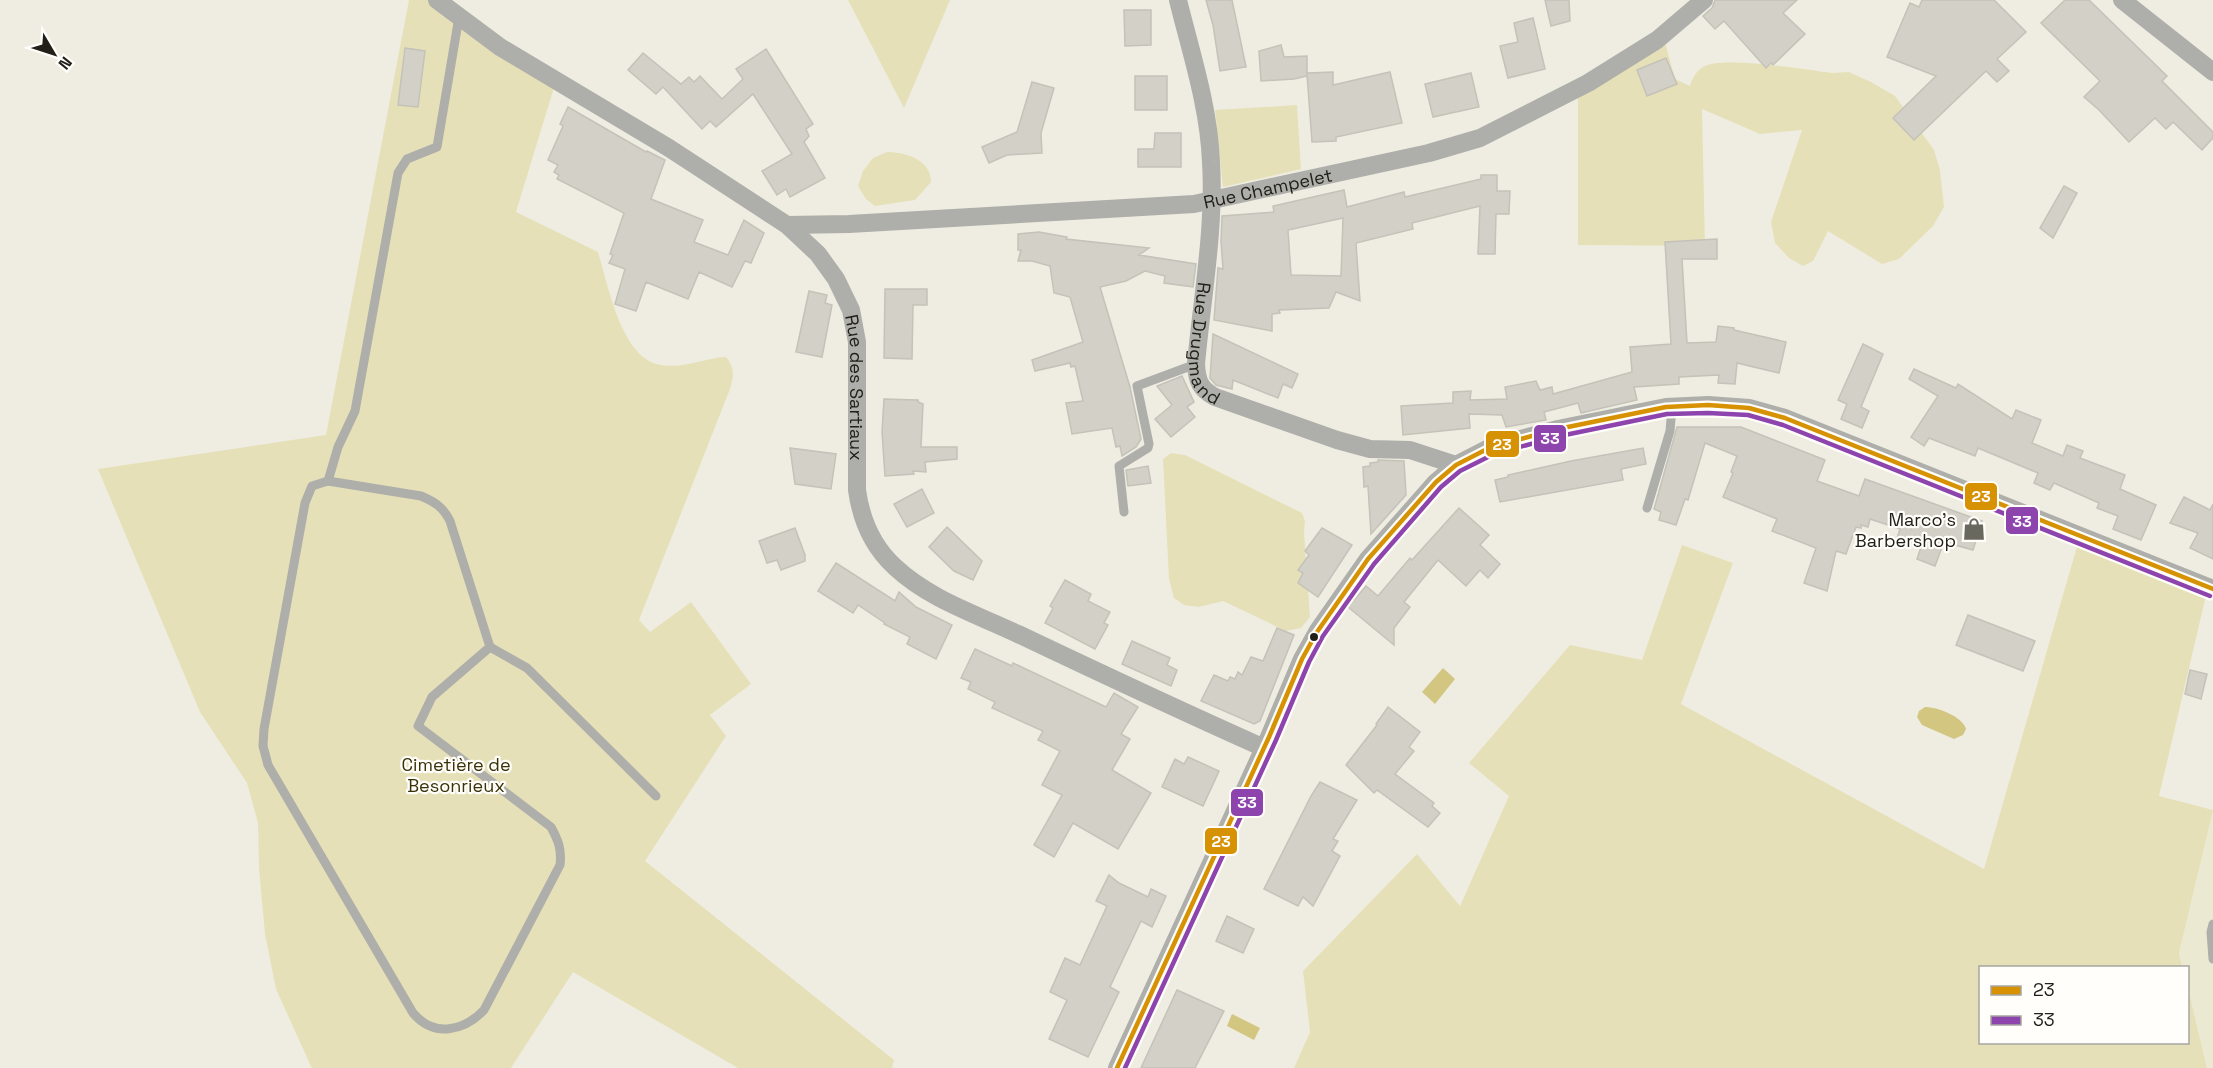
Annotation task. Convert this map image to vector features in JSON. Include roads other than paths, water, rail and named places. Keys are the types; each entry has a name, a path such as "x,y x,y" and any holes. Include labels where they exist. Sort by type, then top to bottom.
{"street":[{"name":"Rue des Sartiaux","path":"437,0 500,47 669,148 787,225 808,243 826,264 851,310 858,359 856,448 860,512 869,531 893,566 928,593 1264,748"},
{"name":"Rue Drugmand","path":"1178,0 1206,117 1211,160 1212,201 1196,363 1199,385 1215,397 1348,443 1370,449 1410,450 1456,465"},
{"name":"Rue Champelet","path":"787,225 867,223 1182,205 1212,201 1429,153 1480,138 1623,63 1657,40 1704,0"},
{"path":"2122,0 2213,72"},
{"path":"1117,1068 1264,748 1302,659 1334,604 1368,559 1436,482 1456,465 1480,452 1558,429 1672,407 1708,405 1749,408 1785,418 2213,589"}],"lane":[{"path":"328,481 338,447 355,411 398,173 407,159 437,147 459,17"},
{"path":"1124,512 1119,466 1148,448 1149,444 1137,386 1196,363"},
{"path":"1647,508 1671,431 1672,407"},
{"path":"489,647 432,697 418,726 551,827 559,841 560,865 484,1010 474,1020 455,1028 445,1030 425,1025 413,1013 268,765 263,746 264,729 304,503 312,486 328,481 421,496 434,501 444,510 450,521 489,647 527,668 656,796"},
{"path":"2213,924 2211,932 2213,959"}],"place":[{"name":"Marco's Barbershop","path":"1974,529"}],"park label":[{"name":"Cimetière de Besonrieux","path":"456,774"}]}
